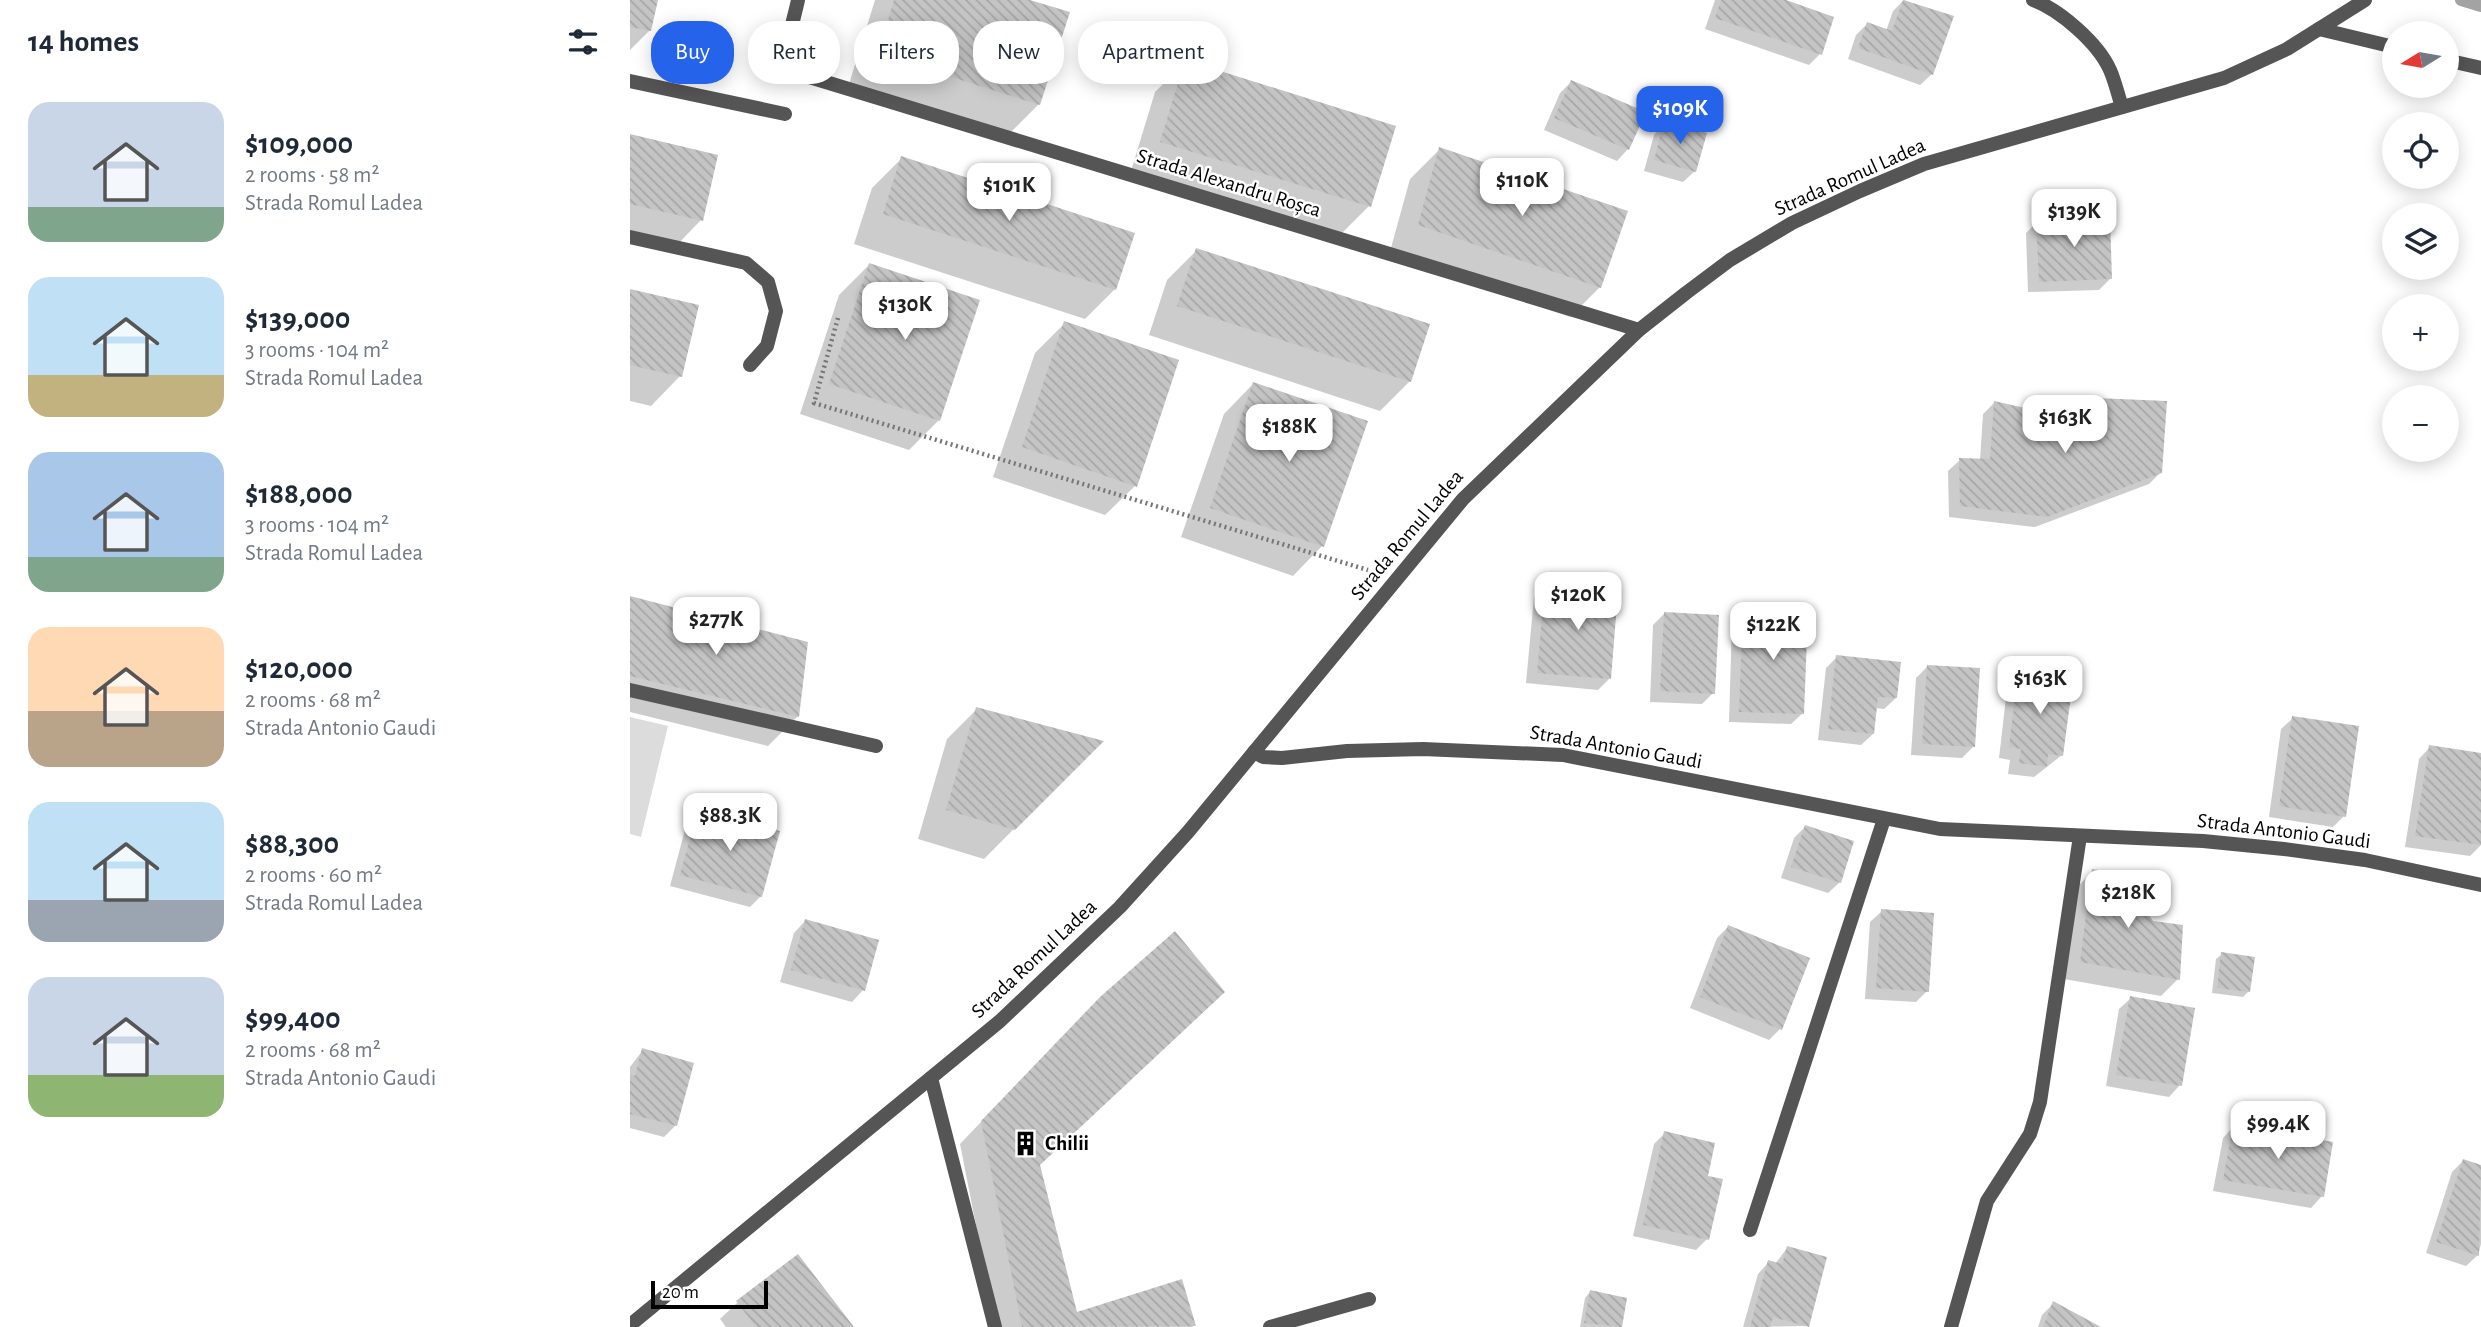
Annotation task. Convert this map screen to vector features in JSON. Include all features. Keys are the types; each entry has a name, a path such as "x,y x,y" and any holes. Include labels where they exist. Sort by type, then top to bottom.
{"street":[{"name":"Strada Alexandru Roșca","path":"798,0 788,46 792,62 806,76 1639,330"},
{"path":"2033,0 2046,5 2081,31 2109,67 2122,107"},
{"name":"Strada Romul Ladea","path":"630,1325 1000,1021 1120,907 1188,832 1463,499 1639,330 1730,260 1792,223 1924,164 2224,78 2256,65 2365,0"},
{"path":"2319,29 2382,44"},
{"path":"2459,63 2481,68"},
{"path":"630,80 785,114"},
{"path":"630,237 746,263 768,282 776,311 767,346 750,365"},
{"path":"630,690 876,746"},
{"name":"Strada Antonio Gaudi","path":"1254,752 1263,757 1282,758 1347,751 1423,749 1563,755 1952,830 2203,841 2284,849 2365,860 2481,885"},
{"path":"1751,1230 1884,819"},
{"path":"1951,1327 1987,1201 2029,1134 2040,1102 2080,836"},
{"path":"931,1078 995,1327"},
{"path":"1270,1327 1369,1299"}],"path":[{"path":"838,318 814,403 1353,566"}],"shaded area":[{"path":"630,717 668,726 641,837 630,834"}],"building":[{"path":"630,0 658,0 653,21 651,21 651,31 630,27"},
{"path":"894,0 1030,0 1070,12 1064,31 1064,21 973,21 973,84 959,80 959,21 888,21"},
{"path":"1721,0 1786,0 1834,17 1822,55 1715,18"},
{"path":"1903,0 1954,16 1933,75 1858,48 1867,22 1892,31"},
{"path":"1228,73 1396,126 1371,207 1160,142 1178,84 1228,84"},
{"path":"1571,80 1646,112 1629,150 1554,118"},
{"path":"973,84 1047,84 1040,105"},
{"path":"1664,121 1707,133 1696,172 1654,160"},
{"path":"630,134 718,155 703,221 630,204"},
{"path":"1439,147 1628,211 1601,288 1418,225"},
{"path":"901,156 1135,233 1116,290 883,214"},
{"path":"2110,217 2112,279 2039,282 2036,220"},
{"path":"1196,248 1430,324 1411,382 1177,306"},
{"path":"869,263 980,300 940,421 829,384"},
{"path":"630,289 699,305 682,377 630,365"},
{"path":"1064,321 1179,360 1137,487 1022,447"},
{"path":"1253,382 1368,421 1324,547 1210,508"},
{"path":"2072,397 2167,401 2162,473 2047,517 1960,506 1959,458 1990,459 1994,401 2066,417"},
{"path":"1545,584 1618,591 1611,679 1537,673"},
{"path":"630,596 808,642 799,717 630,676"},
{"path":"1743,609 1808,612 1804,714 1739,712"},
{"path":"1664,612 1719,615 1715,694 1660,691"},
{"path":"1836,655 1901,662 1897,698 1878,697 1874,734 1828,729"},
{"path":"1927,665 1980,668 1975,747 1922,744"},
{"path":"2019,667 2058,672 2057,687 2072,688 2063,756 2048,754 2047,767 2019,763 2021,749 2009,747"},
{"path":"976,707 1104,741 1015,830 946,810"},
{"path":"2292,716 2359,726 2346,817 2279,806"},
{"path":"2429,745 2481,753 2481,845 2415,836"},
{"path":"698,809 780,831 762,897 680,875"},
{"path":"1805,825 1854,841 1841,883 1791,867"},
{"path":"2092,869 2142,877 2139,901 2153,921 2183,925 2180,980 2080,962"},
{"path":"1881,909 1934,913 1929,992 1876,988"},
{"path":"805,919 879,940 865,991 791,970"},
{"path":"1728,925 1810,958 1782,1030 1700,997"},
{"name":"Chilii","path":"1175,931 1225,992 1040,1165 1077,1312 1182,1279 1196,1326 1022,1327 981,1121 1100,997"},
{"path":"2221,952 2255,957 2250,992 2217,988"},
{"path":"2130,996 2195,1008 2182,1086 2116,1075"},
{"path":"642,1048 694,1063 677,1126 630,1114 630,1075 635,1076"},
{"path":"2233,1124 2333,1142 2324,1197 2223,1180"},
{"path":"1664,1131 1715,1143 1708,1176 1723,1179 1709,1240 1643,1225"},
{"path":"2463,1159 2481,1165 2479,1256 2436,1242"},
{"path":"1787,1246 1827,1257 1809,1327 1773,1317 1770,1327 1750,1327 1768,1260 1782,1264"},
{"path":"798,1254 854,1327 756,1327 736,1301"},
{"path":"1590,1290 1627,1298 1622,1327 1584,1323"},
{"path":"2053,1301 2101,1327 2043,1327"}],"waterway":[{"path":"2461,0 2481,6"}],"place":[{"name":"Chilii","path":"1025,1143"}]}
